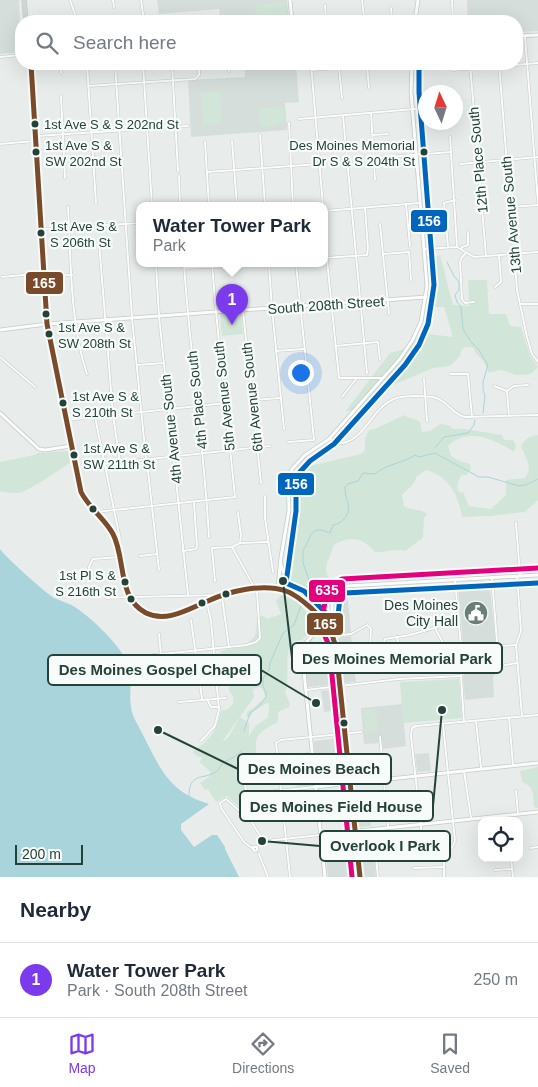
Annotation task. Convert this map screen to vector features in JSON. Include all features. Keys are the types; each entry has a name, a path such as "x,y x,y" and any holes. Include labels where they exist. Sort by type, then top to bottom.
{"main road":[{"path":"24,0 25,15"},
{"path":"290,0 291,15"},
{"path":"416,15 418,0"},
{"path":"525,36 538,36"},
{"path":"30,70 47,324 75,467 84,500 108,526 117,545 132,597 138,607 145,612 162,617 179,614 222,595 256,589 278,588 299,597 326,623 334,636 360,877"},
{"path":"278,588 288,510 290,474 301,458 329,439 402,356 421,322 428,286 413,109 412,70"},
{"name":"South 208th Street","path":"0,330 47,324 426,297"},
{"path":"0,413 39,449 45,450 71,446"},
{"path":"281,557 283,574 299,597"},
{"path":"325,877 302,653 305,643 332,615 331,597 337,589 346,586 538,575"},
{"path":"315,788 538,763"},
{"path":"499,817 538,812"},
{"path":"320,835 478,819"}],"street":[{"path":"70,0 75,15"},
{"path":"113,0 114,7"},
{"path":"141,0 143,15"},
{"path":"362,0 364,15"},
{"path":"452,0 453,15"},
{"path":"325,5 326,15"},
{"path":"391,8 392,15"},
{"path":"510,207 538,204 525,36"},
{"path":"0,57 15,56"},
{"path":"523,64 538,63"},
{"path":"87,70 96,203"},
{"path":"116,70 132,318 146,459"},
{"path":"143,70 152,202"},
{"path":"172,70 178,170"},
{"path":"88,86 198,77 199,70"},
{"path":"312,70 322,202"},
{"path":"339,70 342,98"},
{"path":"367,70 369,88"},
{"name":"12th Place South","path":"471,70 486,256"},
{"name":"13th Avenue South","path":"499,70 517,290 529,346 538,361"},
{"path":"61,96 65,178"},
{"path":"299,119 418,109"},
{"path":"371,113 375,180"},
{"path":"343,116 367,373"},
{"path":"289,122 293,202"},
{"path":"0,144 63,134 188,126"},
{"path":"373,136 388,134"},
{"path":"260,135 265,202"},
{"path":"450,137 457,247"},
{"path":"232,141 237,202"},
{"path":"205,142 209,202"},
{"path":"375,158 452,152"},
{"path":"460,164 538,157"},
{"path":"207,172 319,164"},
{"path":"179,176 180,202"},
{"path":"448,247 444,203 455,200"},
{"path":"328,211 421,203"},
{"path":"406,204 410,246"},
{"path":"68,207 76,322 87,374"},
{"path":"328,258 365,256 368,253 365,208"},
{"path":"41,229 136,223"},
{"path":"380,224 389,314"},
{"path":"461,249 468,245 468,233"},
{"path":"99,242 113,415 120,462"},
{"path":"425,249 457,247 472,256 499,256 538,252"},
{"path":"383,254 409,252 411,280"},
{"path":"466,253 460,262 462,299 465,303 474,302"},
{"path":"495,287 501,282 499,256"},
{"name":"4th Avenue South","path":"156,267 159,316 188,594"},
{"path":"184,268 193,267"},
{"name":"5th Avenue South","path":"207,500 235,497 212,267"},
{"path":"269,267 284,429"},
{"path":"288,442 314,440 296,267"},
{"path":"327,267 339,378 382,378"},
{"name":"4th Place South","path":"184,268 209,537"},
{"path":"2,277 72,275"},
{"path":"520,304 538,304"},
{"name":"6th Avenue South","path":"244,311 261,484"},
{"path":"335,346 378,342 380,360"},
{"path":"276,351 305,349"},
{"path":"0,357 35,387"},
{"path":"136,365 164,363"},
{"path":"450,374 468,374 472,417"},
{"path":"342,397 357,378"},
{"path":"424,379 427,421"},
{"path":"507,391 514,386 528,385"},
{"path":"494,386 507,391"},
{"path":"507,391 509,416"},
{"path":"253,400 281,398"},
{"path":"329,439 337,444 352,441 382,408 394,399 438,398 460,415 472,417 538,415"},
{"path":"66,420 226,404"},
{"path":"95,417 120,539 117,545"},
{"path":"75,467 270,446"},
{"path":"148,470 159,570"},
{"path":"265,496 272,572"},
{"path":"94,513 207,500"},
{"path":"183,551 197,548 194,502"},
{"path":"238,513 240,543"},
{"path":"516,523 521,631 516,645 522,716"},
{"path":"215,581 212,548 232,546 240,543 268,542"},
{"path":"153,655 251,644 259,640 261,636 258,593 232,546"},
{"path":"140,556 157,554"},
{"path":"89,573 89,567 93,559 120,557"},
{"path":"492,578 497,642 501,646 516,645"},
{"path":"455,580 463,670 460,676 464,722"},
{"path":"108,588 112,598"},
{"path":"106,598 188,594 222,595 229,647"},
{"path":"201,741 212,732 219,707 209,608 206,602"},
{"path":"191,620 202,699"},
{"path":"334,636 351,634 367,625 371,630 370,648 375,652 381,650 385,639 451,626"},
{"path":"397,638 400,651 404,656 432,656 440,653 444,645 436,628"},
{"path":"159,634 160,655"},
{"path":"505,665 518,663"},
{"path":"305,690 396,679 460,676"},
{"path":"179,702 226,698"},
{"path":"207,699 211,707 219,707"},
{"path":"422,849 412,728 416,726 538,715"},
{"path":"510,718 514,766"},
{"path":"476,721 481,769"},
{"path":"443,724 455,843 444,853 444,877"},
{"path":"290,877 276,743 281,740 362,732"},
{"path":"380,737 388,827"},
{"path":"464,771 471,819"},
{"path":"243,772 251,821"},
{"path":"247,794 315,788"},
{"path":"516,791 518,814"},
{"path":"253,849 244,842 221,808 221,803 226,799 251,821 265,841 320,835"},
{"path":"373,829 378,877"},
{"path":"530,848 538,847"},
{"path":"259,854 268,877"},
{"path":"512,862 513,877"},
{"path":"414,868 444,866"},
{"path":"495,870 512,869"}],"shaded area":[{"path":"0,0 19,0 20,15 15,15 15,53 0,54"},
{"path":"157,0 287,0 288,15 220,15 219,9 159,14"},
{"path":"467,0 538,0 538,31 523,32 523,15 468,15"},
{"path":"245,70 296,70 299,102 285,103 287,130 191,137 188,80 245,77"},
{"path":"489,581 496,644 493,644 494,697 465,700 463,679 465,670 458,586 460,583"},
{"path":"347,588 351,633 336,634 331,623 334,615 335,597 341,590"},
{"path":"351,636 356,682 345,683 342,682 337,638"},
{"path":"311,640 314,642 331,641 334,685 308,687 304,650"},
{"path":"336,689 338,710 324,712 321,691"},
{"path":"402,704 406,746 383,749 382,743 364,744 361,708"},
{"path":"341,738 346,774 345,782 297,787 294,754 309,752 310,760 315,759 314,741"},
{"path":"429,753 431,771 418,772 415,754"},
{"path":"368,803 371,826 359,827 355,804"},
{"path":"372,832 376,877 363,877 359,835"},
{"path":"351,835 357,877 328,877 324,838"}],"green space":[{"path":"285,2 286,15 256,15 255,5"},
{"path":"220,91 222,124 203,125 201,92"},
{"path":"284,107 285,123 260,126 258,108"},
{"path":"440,255 453,305 469,306 468,280 487,280 489,314 506,314 510,326 521,327 530,356 538,367 531,374 516,375 501,370 489,373 474,348 466,347 462,349 460,356 450,366 433,368 395,384 362,407 345,412 390,353 409,348 420,333 453,337 444,307 429,307 432,257"},
{"path":"241,314 243,334 222,336 220,315"},
{"path":"404,415 420,422 422,432 430,431 440,424 448,425 453,429 502,435 504,440 513,440 516,445 514,452 490,439 472,436 456,440 448,446 451,456 470,464 471,470 466,475 462,475 457,486 460,493 463,492 469,506 491,509 506,495 506,480 525,478 528,474 529,466 521,446 528,438 538,435 538,500 525,512 462,517 458,501 451,488 440,477 426,470 417,476 414,483 402,495 404,506 427,514 424,518 423,538 405,551 375,552 361,541 351,539 334,545 326,570 333,584 312,602 307,599 291,580 287,572 286,562 292,521 292,483 296,476 309,466 361,454 365,450 365,438 369,430"},
{"path":"69,451 70,463 37,484 19,493 0,491 0,462 38,453"},
{"path":"281,595 294,599 319,625 302,640 295,641 291,646 288,652 287,686 285,692 290,704 289,707 278,712 278,722 264,730 259,736 256,743 256,754 239,772 243,772 247,794 245,794 247,814 227,796 216,802 208,789 205,790 200,783 210,776 210,771 199,762 203,758 196,756 193,752 212,734 221,711 228,709 233,704 233,697 229,690 229,678 235,674 234,666 240,660 236,657 222,655 220,651 245,646 255,636 257,622 262,615 267,619 281,614 276,601","holes":["257,687 262,688 266,697 248,711 246,716 249,718 253,712 267,703 269,704 268,718 254,728 249,738 249,723 240,717 228,738 222,742 254,697 253,690"]},
{"path":"459,679 462,718 403,723 400,682"},
{"path":"376,709 377,731 365,732 363,710"},
{"path":"538,767 537,808 534,807 531,789 522,782 520,771"}],"water":[{"path":"0,549 17,567 50,595 75,607 89,618 103,630 121,652 129,665 132,711 155,759 175,786 195,799 209,804 181,824 181,830 194,847 212,835 217,835 225,847 239,877 0,877"}],"waterway":[{"path":"447,262 459,282 459,290 455,295 461,307 463,329 488,365 483,382 485,396 483,413"},
{"path":"435,448 444,437 468,433 475,420"},
{"path":"304,599 309,580 303,563 303,550 313,532 322,530 330,533 333,525 344,519 348,510 345,487 358,481 363,473 375,474 384,468 415,455 419,457 435,453 479,477 488,477 519,486 538,479"},
{"path":"244,731 250,713 266,697 263,678 269,670 270,663 283,633 294,625 302,603"},
{"path":"189,796 191,783 194,780 216,772 223,763 241,751"}],"transit line":[{"name":"165","path":"31,70 47,324 81,492 113,534 130,598 146,613 154,616 170,616 226,594 246,589 267,588 293,594 311,608 324,622 333,637 336,649 360,877"},
{"name":"156","path":"331,618 304,591 286,583 296,511 296,482 299,473 310,461 334,444 405,365 419,345 428,324 434,285 419,92 419,70"},
{"name":"635","path":"352,877 329,645 319,624 326,592 330,586 342,579 538,568"},
{"name":"156","path":"332,627 338,615 340,598 345,593 538,583"}],"place":[{"name":"1st Ave S & S 202nd St","path":"35,124"},
{"name":"1st Ave S & SW 202nd St","path":"36,152"},
{"name":"Des Moines Memorial Dr S & S 204th St","path":"424,152"},
{"name":"1st Ave S & S 206th St","path":"41,233"},
{"name":"Water Tower Park","path":"232,325"},
{"name":"1st Ave S & SW 208th St","path":"49,334"},
{"name":"1st Ave S & S 210th St","path":"63,403"},
{"name":"1st Ave S & SW 211th St","path":"74,455"},
{"name":"Des Moines Memorial Park","path":"283,581"},
{"name":"1st Pl S & S 216th St","path":"125,582"},
{"name":"Des Moines City Hall","path":"476,613"},
{"name":"Des Moines Gospel Chapel","path":"316,703"},
{"name":"Des Moines Field House","path":"442,710"},
{"name":"Des Moines Beach","path":"158,730"},
{"name":"Overlook I Park","path":"262,841"}]}
